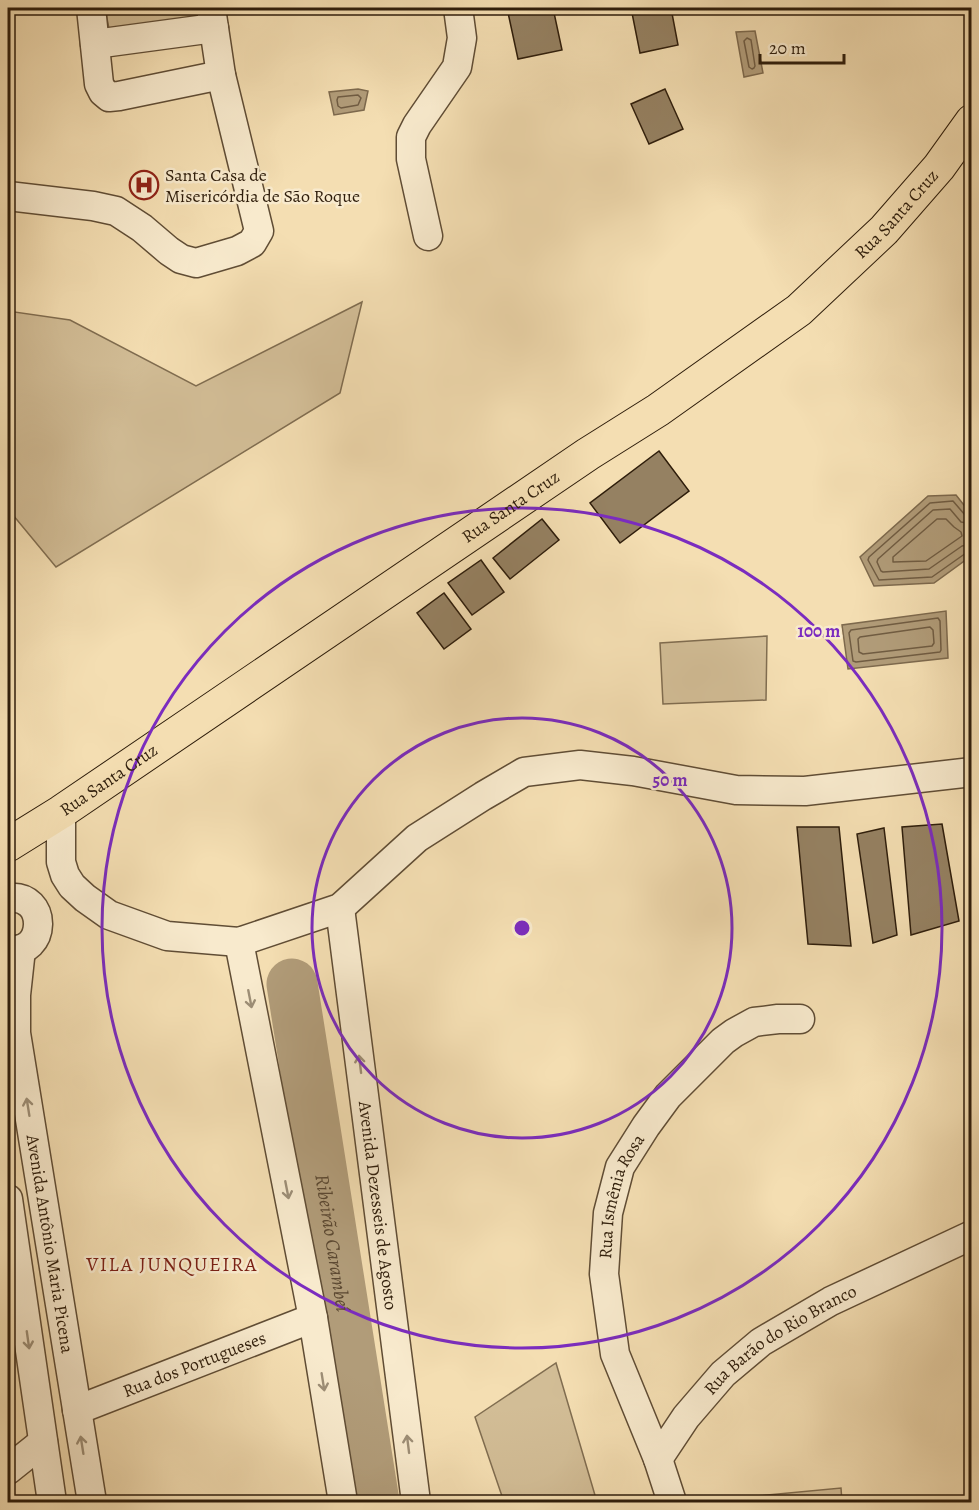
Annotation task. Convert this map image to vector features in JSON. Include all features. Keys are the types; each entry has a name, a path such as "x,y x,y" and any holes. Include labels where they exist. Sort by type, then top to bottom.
{"main road":[{"name":"Rua Santa Cruz","path":"8,845 61,812 588,453 658,410 799,310 884,230 939,167 972,121"}],"street":[{"path":"91,8 99,84 109,97 221,75"},
{"path":"429,236 411,159 411,137 457,67 462,38 458,8"},
{"path":"8,196 116,211 142,228 169,251 182,259 196,263 237,251 252,243 258,231 221,75 213,18 95,44"},
{"path":"61,812 61,862 72,886 85,898 109,915 167,936 239,942 340,908 417,838 524,772 580,765 633,771 736,790 793,791 972,772"},
{"path":"14,949 33,941 38,921 20,903 72,886"},
{"name":"Avenida Dezesseis de Agosto","path":"340,908 416,1503"},
{"path":"239,942 313,1318 343,1503"},
{"name":"Avenida Antônio Maria Picena","path":"14,949 16,1033 92,1503"},
{"name":"Rua Ismênia Rosa","path":"658,1459 615,1354 604,1274 608,1213 620,1167 668,1096 723,1041 754,1022 800,1019"},
{"name":"Avenida Antônio Maria Picena","path":"8,1199 52,1503"},
{"name":"Rua Barão do Rio Branco","path":"658,1459 686,1417 723,1374 761,1342 831,1301 972,1235"},
{"name":"Rua dos Portugueses","path":"77,1410 313,1318"},
{"path":"8,1470 43,1442"},
{"path":"658,1459 672,1503"}],"shaded area":[{"path":"105,8 199,8 200,18 110,34"},
{"path":"362,302 340,393 56,567 8,509 8,311 70,320 196,386"},
{"path":"767,636 766,700 663,704 660,643"},
{"path":"556,1363 597,1502 504,1502 475,1417"},
{"path":"841,1488 842,1502 694,1502"}],"water":[{"path":"755,31 763,73 744,77 736,32"},
{"path":"358,89 368,91 364,110 334,115 329,92"},
{"path":"956,495 971,514 971,556 934,583 874,586 860,557 928,496"},
{"path":"946,611 948,658 848,669 842,625"}],"building":[{"path":"507,8 553,8 562,50 518,59"},
{"path":"631,8 671,8 678,45 640,53"},
{"path":"665,89 683,129 649,144 631,104"},
{"path":"659,451 689,491 620,543 590,503"},
{"path":"542,519 559,540 510,579 493,558"},
{"path":"481,560 504,592 472,615 448,583"},
{"path":"444,593 471,629 444,649 417,613"},
{"path":"942,824 959,921 911,935 902,827"},
{"path":"797,827 839,827 851,946 808,944"},
{"path":"884,828 897,935 873,943 857,834"}],"waterway":[{"name":"Ribeirão Carambeí","path":"292,984 374,1502"}],"place":[{"name":"Santa Casa de Misericórdia de São Roque","path":"144,185"}],"district":[{"name":"VILA JUNQUEIRA","path":"172,1264"}]}
